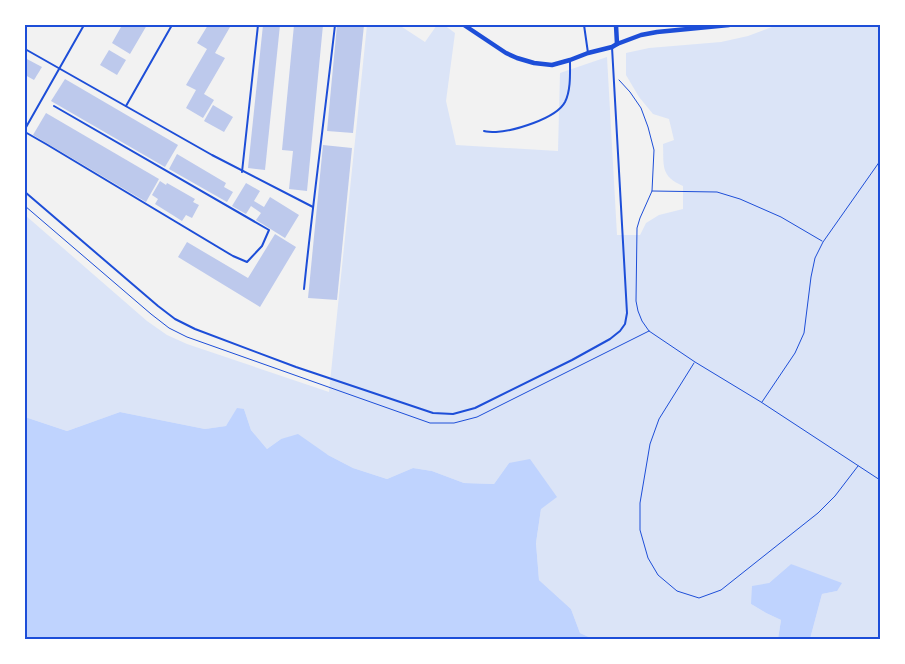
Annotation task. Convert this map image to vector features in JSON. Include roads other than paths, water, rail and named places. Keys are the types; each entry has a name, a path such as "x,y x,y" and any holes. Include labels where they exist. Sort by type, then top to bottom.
{"street":[{"path":"464,25 506,53 534,63 552,65 657,32 729,25"},
{"path":"616,25 617,44"}],"lane":[{"path":"54,106 269,230 262,246 247,262 233,256 25,131 84,25"},
{"path":"126,106 172,25"},
{"path":"242,172 258,25"},
{"path":"304,289 335,25"},
{"path":"584,25 588,53"},
{"path":"25,192 158,306 176,319 195,329 296,367 433,413 453,414 475,408 572,360 610,339 625,324 627,313 612,47"},
{"path":"25,49 242,172 313,207"},
{"path":"484,132 496,132 528,125 538,122 559,110 565,103 567,94 570,60"}],"water":[{"path":"237,408 244,409 251,430 267,449 281,439 298,434 328,455 353,468 387,479 413,468 432,471 464,483 494,484 509,463 530,459 557,497 541,509 536,543 539,580 571,609 580,633 593,639 25,639 25,417 67,431 120,412 205,429 226,426"},
{"path":"791,564 842,583 837,591 822,594 810,639 778,639 781,620 751,604 752,586 769,583"}]}
